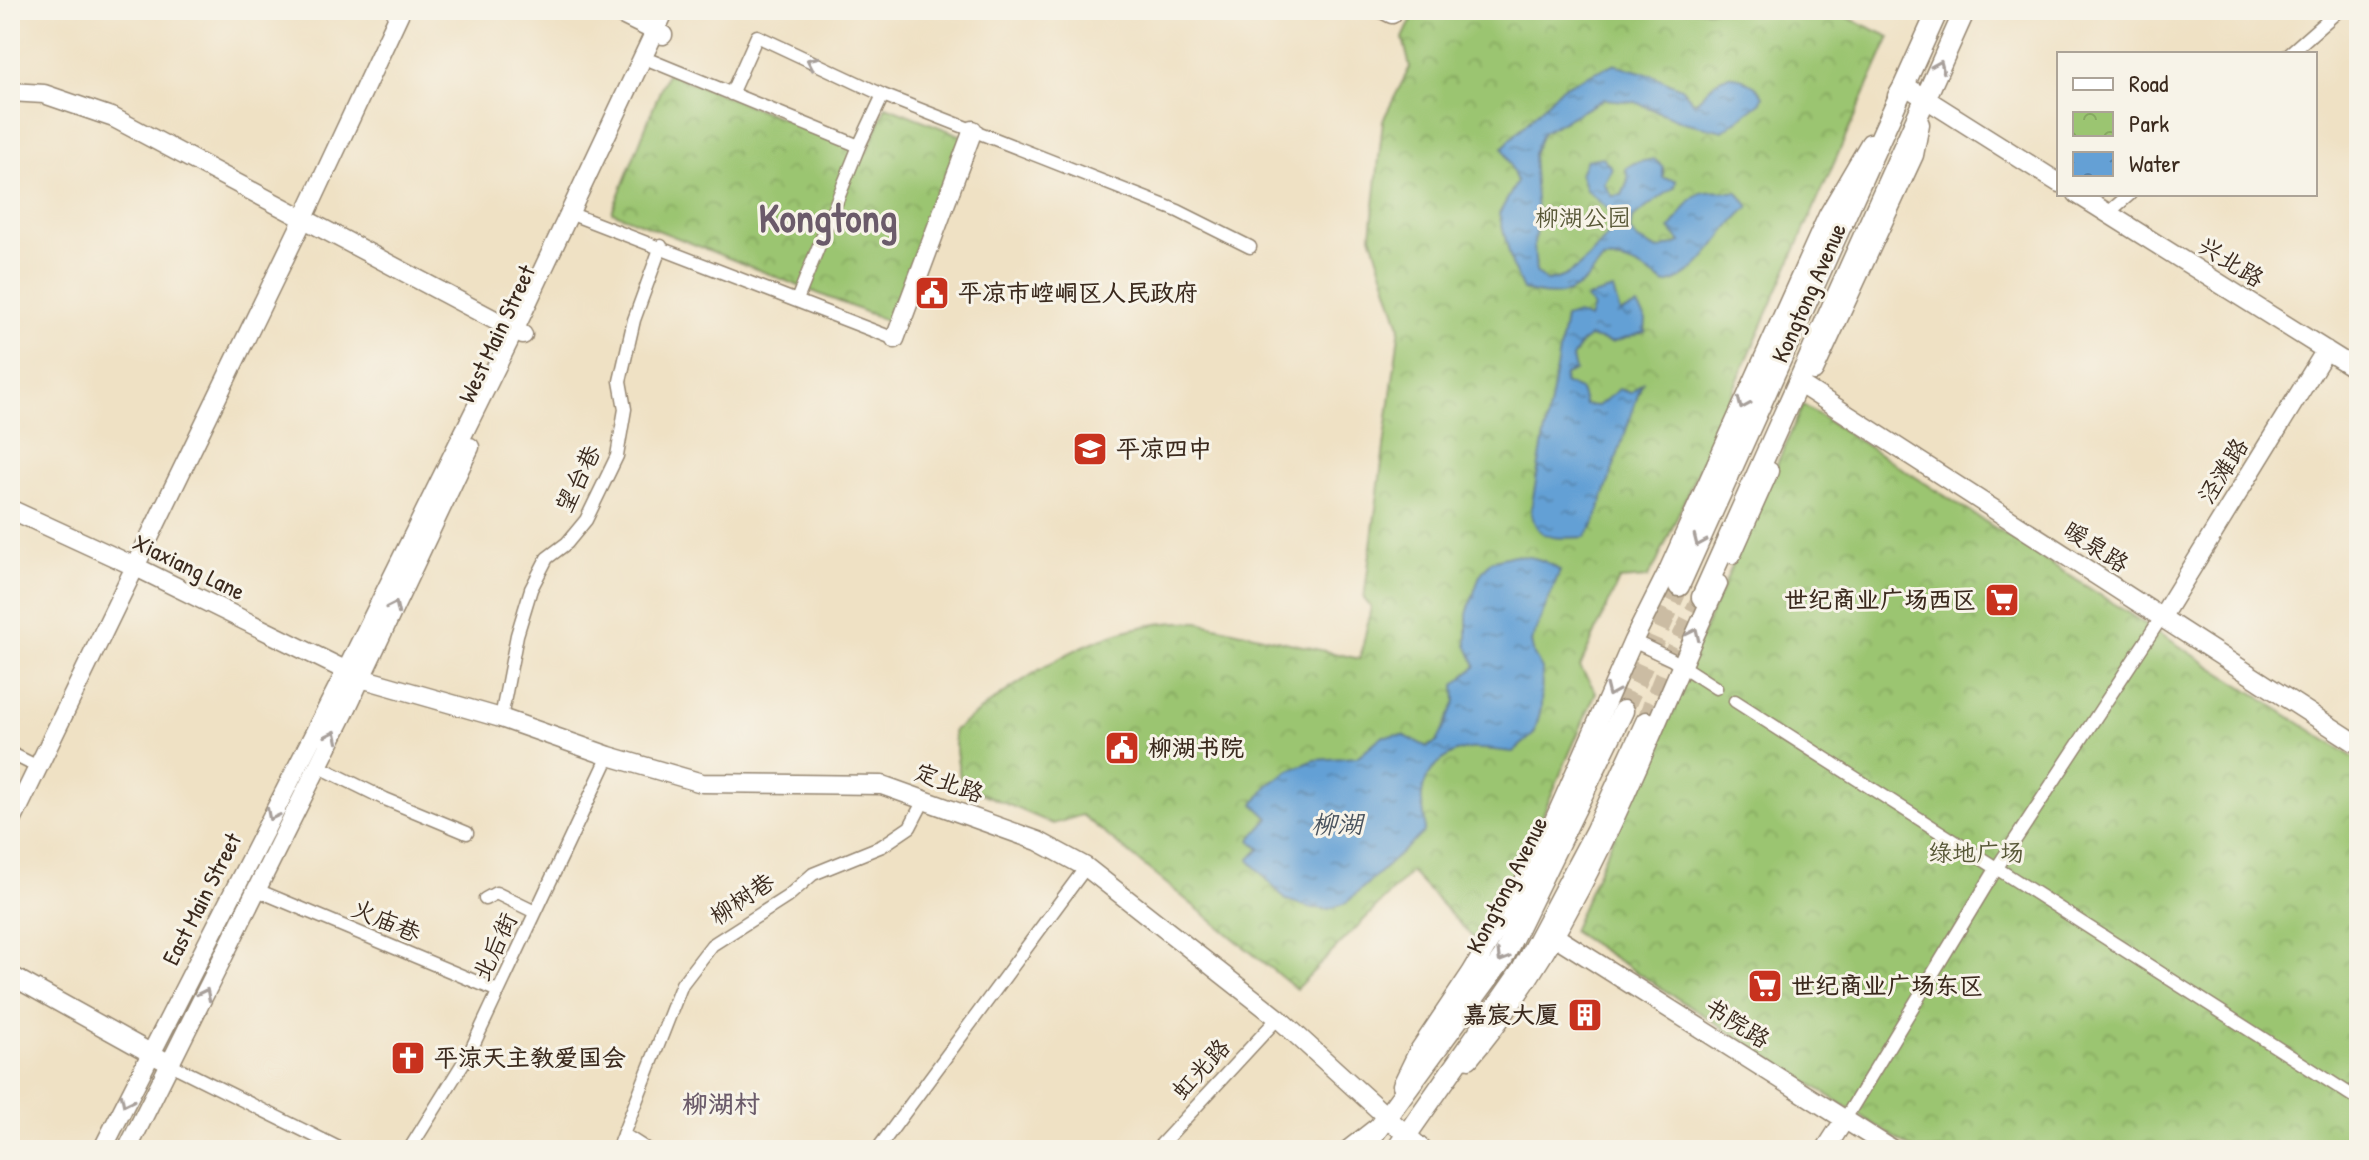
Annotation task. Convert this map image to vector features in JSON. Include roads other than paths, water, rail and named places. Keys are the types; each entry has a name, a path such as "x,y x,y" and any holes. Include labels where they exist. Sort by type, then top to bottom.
{"main road":[{"name":"Kongtong Avenue","path":"1679,586 1938,10"},
{"name":"Kongtong Avenue","path":"1702,597 1965,10"},
{"name":"Kongtong Avenue","path":"1362,1150 1503,958 1623,711"},
{"path":"1401,1145 1522,970 1595,832 1646,722"}],"street":[{"path":"10,825 303,220 401,10"},
{"path":"612,10 659,33"},
{"name":"West Main Street","path":"574,215 652,61 665,10"},
{"name":"West Main Street","path":"354,674 659,33 676,10"},
{"path":"2291,52 2339,10"},
{"path":"731,94 757,36 883,95 1178,211 1250,247"},
{"path":"652,61 859,146"},
{"path":"1343,1150 1386,1118 1418,1052 1471,973 1515,899 1552,825 1828,215 1904,85 2057,182"},
{"path":"10,92 44,94 114,118 518,333"},
{"path":"797,300 859,146 883,95"},
{"path":"1401,1145 1504,1018 1556,937 1601,849 1680,665 1914,155 1925,98"},
{"path":"574,215 661,246 895,339 973,130"},
{"name":"兴北路","path":"2080,196 2359,371"},
{"path":"2108,213 2128,196"},
{"name":"望台巷","path":"501,718 517,635 531,589 547,558 567,543 586,520 617,456 625,409 620,381 634,320 661,246"},
{"name":"泾滩路","path":"2161,618 2326,350"},
{"name":"暖泉路","path":"1806,388 2359,745"},
{"name":"Xiaxiang Lane","path":"10,509 354,674"},
{"path":"1825,1150 1996,869 2161,618"},
{"path":"1633,641 1716,688"},
{"name":"定北路","path":"354,674 702,783 882,785 1038,841 1086,867 1278,1018 1386,1118 1401,1145 1423,1150"},
{"name":"East Main Street","path":"127,1150 318,766 354,674"},
{"name":"East Main Street","path":"102,1150 150,1053 354,674"},
{"path":"1735,701 2359,1100"},
{"path":"10,753 38,767"},
{"name":"北后街","path":"409,1150 470,1052 609,756"},
{"path":"318,766 385,799 467,833"},
{"name":"柳树巷","path":"617,1150 682,984 712,945 787,897 813,874 882,846 910,827 924,800"},
{"path":"877,1150 1086,867"},
{"name":"火庙巷","path":"257,890 498,991"},
{"path":"485,899 496,893 535,912"},
{"name":"书院路","path":"1556,937 1893,1150"},
{"path":"10,975 170,1064 343,1150"},
{"name":"虹光路","path":"1156,1150 1278,1018"},
{"path":"623,1134 648,1150"}],"water":[{"path":"1613,64 1652,75 1681,88 1694,103 1716,82 1728,76 1743,79 1763,96 1761,102 1723,131 1683,122 1635,102 1604,99 1543,132 1533,154 1537,215 1534,245 1536,272 1546,281 1566,275 1583,263 1612,231 1609,210 1586,190 1580,173 1586,160 1602,157 1612,168 1604,184 1612,196 1622,195 1628,181 1626,168 1634,163 1654,159 1663,167 1663,178 1676,180 1675,187 1632,218 1630,231 1638,240 1658,250 1681,242 1670,229 1691,200 1702,193 1738,192 1749,207 1691,271 1666,284 1628,263 1603,260 1586,280 1569,292 1549,295 1523,290 1513,268 1499,214 1517,182 1503,147 1562,87"},
{"path":"1613,290 1620,313 1637,306 1646,320 1645,332 1611,343 1589,337 1581,343 1572,358 1575,371 1565,375 1564,383 1580,390 1585,405 1598,406 1619,389 1631,393 1642,383 1594,525 1585,537 1557,538 1537,528 1531,509 1565,318 1577,314 1589,319 1593,307 1586,298"},
{"name":"柳湖","path":"1514,555 1538,559 1560,571 1531,642 1542,669 1541,709 1534,734 1513,752 1469,749 1452,754 1438,764 1424,787 1424,832 1346,903 1329,909 1311,908 1286,900 1249,860 1260,849 1250,840 1269,818 1254,804 1268,785 1290,770 1315,760 1357,757 1382,736 1403,735 1427,747 1437,742 1456,701 1455,685 1476,666 1467,644 1467,614 1480,575 1491,561"}],"tunnel":[{"path":"1623,711 1679,586"},
{"path":"1646,722 1671,659 1702,597"}],"place":[{"name":"平凉市崆峒区人民政府","path":"932,293"},
{"name":"平凉四中","path":"1090,449"},
{"name":"世纪商业广场西区","path":"2002,600"},
{"name":"柳湖书院","path":"1122,748"},
{"name":"世纪商业广场东区","path":"1765,986"},
{"name":"嘉宸大厦","path":"1585,1015"},
{"name":"平涼天主教爱国会","path":"408,1058"}],"district":[{"name":"Kongtong","path":"828,218"},
{"name":"柳湖村","path":"721,1104"}],"park label":[{"name":"柳湖公园","path":"1583,218"},
{"name":"绿地广场","path":"1976,853"}]}
